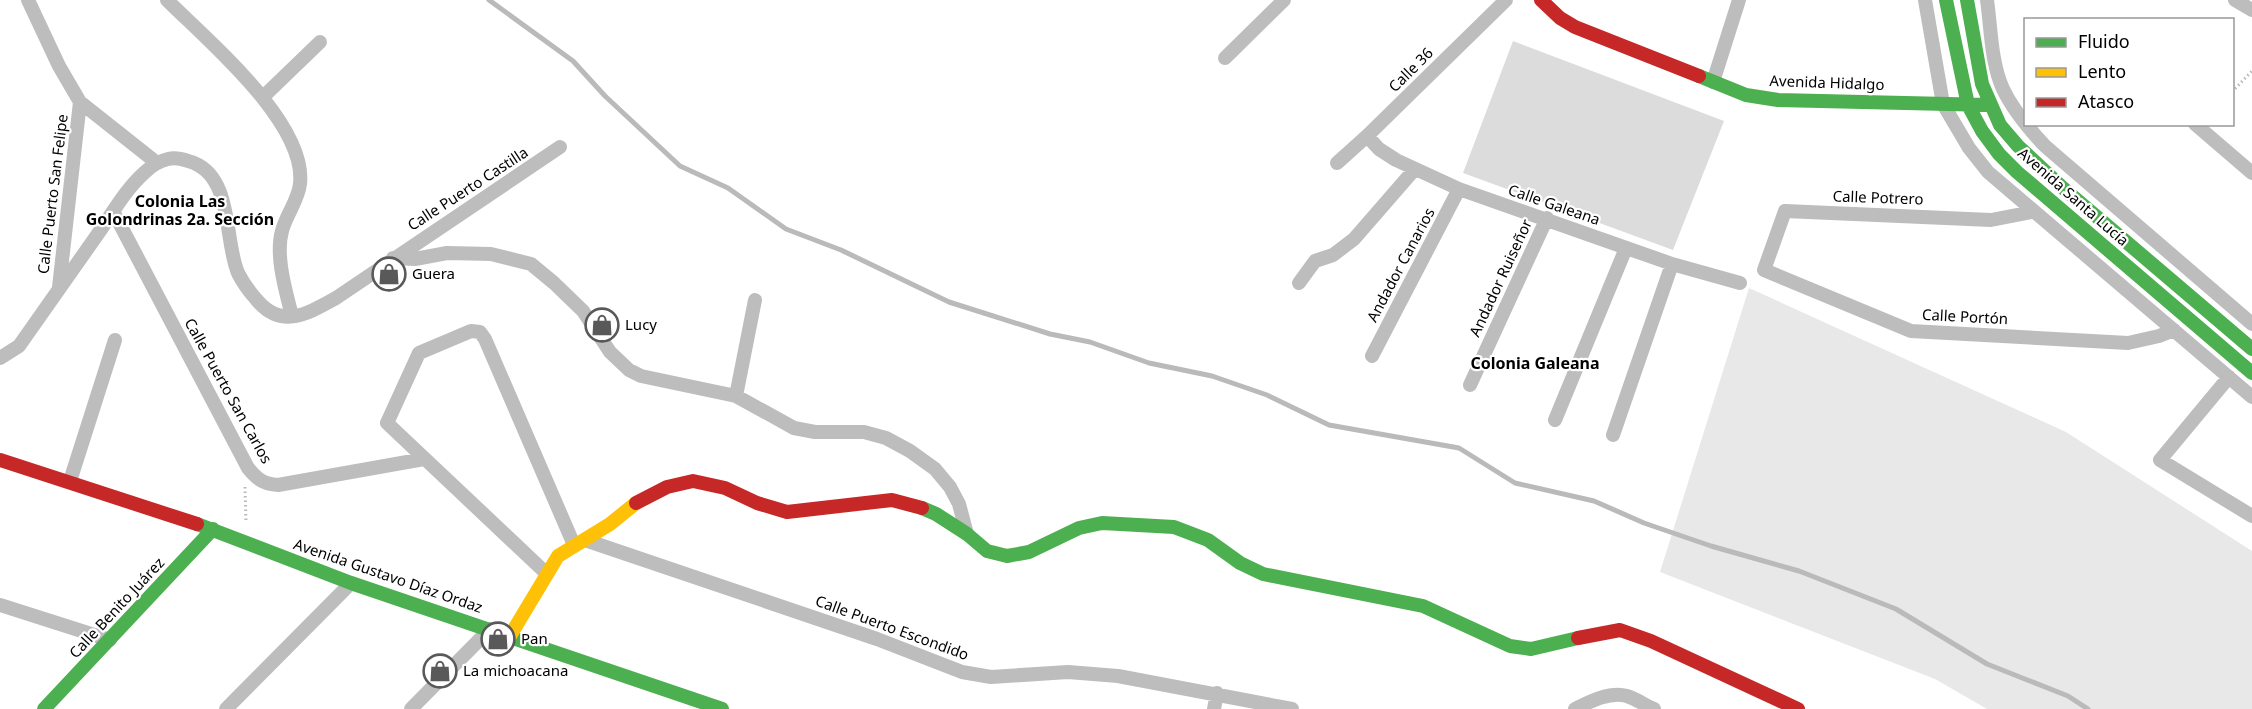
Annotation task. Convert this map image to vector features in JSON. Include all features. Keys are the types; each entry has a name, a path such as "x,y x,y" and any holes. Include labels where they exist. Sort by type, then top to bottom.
{"street":[{"path":"28,0 59,66 80,102 158,162"},
{"path":"0,358 19,346 113,211 144,173 158,162 170,159 183,159 201,166 213,179 220,192 237,271 262,306 276,316 292,316 284,281 281,232 300,185 299,165 286,132 263,97 167,0"},
{"path":"1225,57 1284,0"},
{"name":"Calle 36","path":"1337,163 1506,0"},
{"name":"Avenida Hidalgo","path":"1541,0 1560,18 1575,27 1746,95 1778,100 1990,105"},
{"path":"1713,82 1739,0"},
{"path":"1925,0 1943,104 1969,148 1989,172 2032,212 2252,397"},
{"name":"Avenida Santa Lucía","path":"1946,0 1968,105 1982,131 1999,154 2017,172 2252,373"},
{"name":"Avenida Santa Lucía","path":"1967,0 1982,84 2000,125 2018,146 2072,195 2252,349"},
{"name":"Avenida Santa Lucía","path":"1987,0 2002,88 2019,104 2024,122"},
{"path":"2235,0 2252,10"},
{"path":"263,97 320,42"},
{"name":"Calle Puerto San Felipe","path":"58,289 80,102"},
{"name":"Avenida Santa Lucía","path":"2026,126 2045,146 2252,324"},
{"path":"2197,126 2252,173"},
{"name":"Calle Galeana","path":"1367,136 1379,148 1414,170 1459,189 1547,218 1672,264 1740,283"},
{"name":"Calle Puerto Castilla","path":"292,316 315,310 336,298 561,147"},
{"path":"1299,283 1315,261 1333,255 1354,239 1414,170"},
{"name":"Andador Canarios","path":"1372,356 1459,189"},
{"name":"Calle Puerto San Carlos","path":"113,211 248,468 257,478 267,484 278,485 424,459"},
{"name":"Calle Potrero","path":"1764,270 1785,211 1991,220 2032,212"},
{"name":"Andador Ruiseñor","path":"1470,385 1547,218"},
{"path":"1554,420 1626,248"},
{"path":"393,258 415,259 447,253 492,254 531,264 554,282 583,311 610,352 629,370 641,376 736,396 794,428 815,432 864,432 886,438 910,451 935,469 950,487 959,504 967,534"},
{"path":"1613,435 1672,264"},
{"name":"Calle Portón","path":"1764,270 1911,331 2128,343 2174,330"},
{"path":"736,396 755,300"},
{"path":"547,574 387,423 419,353 471,331 480,332 580,542"},
{"path":"70,481 115,340"},
{"path":"2229,377 2160,460 2252,516"},
{"name":"Avenida Gustavo Díaz Ordaz","path":"0,459 213,529 351,583 722,709"},
{"path":"510,636 558,556 643,498 667,487 693,481 725,488 787,512 892,500 915,505 936,514 967,534 987,551 1007,556 1029,552 1079,528 1102,523 1174,527 1208,540 1240,563 1263,574 1424,606 1510,646 1531,649 1597,633 1620,630 1651,641 1798,709"},
{"name":"Calle Benito Juárez","path":"44,709 213,529"},
{"name":"Calle Puerto Escondido","path":"580,542 877,639 962,672 992,677 1068,672 1118,676 1292,709"},
{"path":"226,709 351,583"},
{"path":"0,605 110,640"},
{"path":"411,709 490,629"},
{"path":"1214,709 1217,693"},
{"path":"1575,709 1601,698 1625,695 1654,709"}],"path":[{"path":"2234,90 2252,71"},
{"path":"248,468 243,492 248,542"}],"shaded area":[{"path":"1749,288 2066,432 2252,551 2252,709 1987,709 1935,679 1660,572"}],"building":[{"path":"1513,41 1724,121 1673,250 1463,173"}],"waterway":[{"path":"489,0 573,61 605,96 680,166 728,188 786,229 841,250 949,302 1050,334 1090,342 1149,363 1212,376 1267,395 1329,425 1459,448 1515,483 1594,501 1644,523 1711,546 1799,571 1896,609 1987,664 2068,696 2088,709"}],"traffic: fast":[{"path":"1946,0 1968,105 1982,131 1999,154 2017,172 2252,373"},
{"path":"1967,0 1982,84 2000,125 2018,146 2063,188 2252,349"},
{"path":"1699,76 1746,95 1778,100 1990,105"},
{"path":"922,508 936,514 967,534 987,551 1007,556 1029,552 1079,528 1102,523 1174,527 1208,540 1240,563 1263,574 1423,606 1510,646 1531,649 1578,638"},
{"path":"197,524 351,583 722,709"},
{"path":"44,709 213,529"}],"traffic: slow":[{"path":"510,636 558,556 610,524 636,503"}],"traffic: jam":[{"path":"1541,0 1560,18 1575,27 1699,76"},
{"path":"0,460 197,524"},
{"path":"636,503 667,487 693,481 725,488 757,503 787,512 892,500 922,508"},
{"path":"1578,638 1620,630 1651,641 1798,709"}],"place":[{"name":"Guera","path":"389,274"},
{"name":"Lucy","path":"602,325"},
{"name":"Pan","path":"498,639"},
{"name":"La michoacana","path":"440,671"}],"district":[{"name":"Colonia Las Golondrinas 2a. Sección","path":"180,210"},
{"name":"Colonia Galeana","path":"1535,363"}]}
